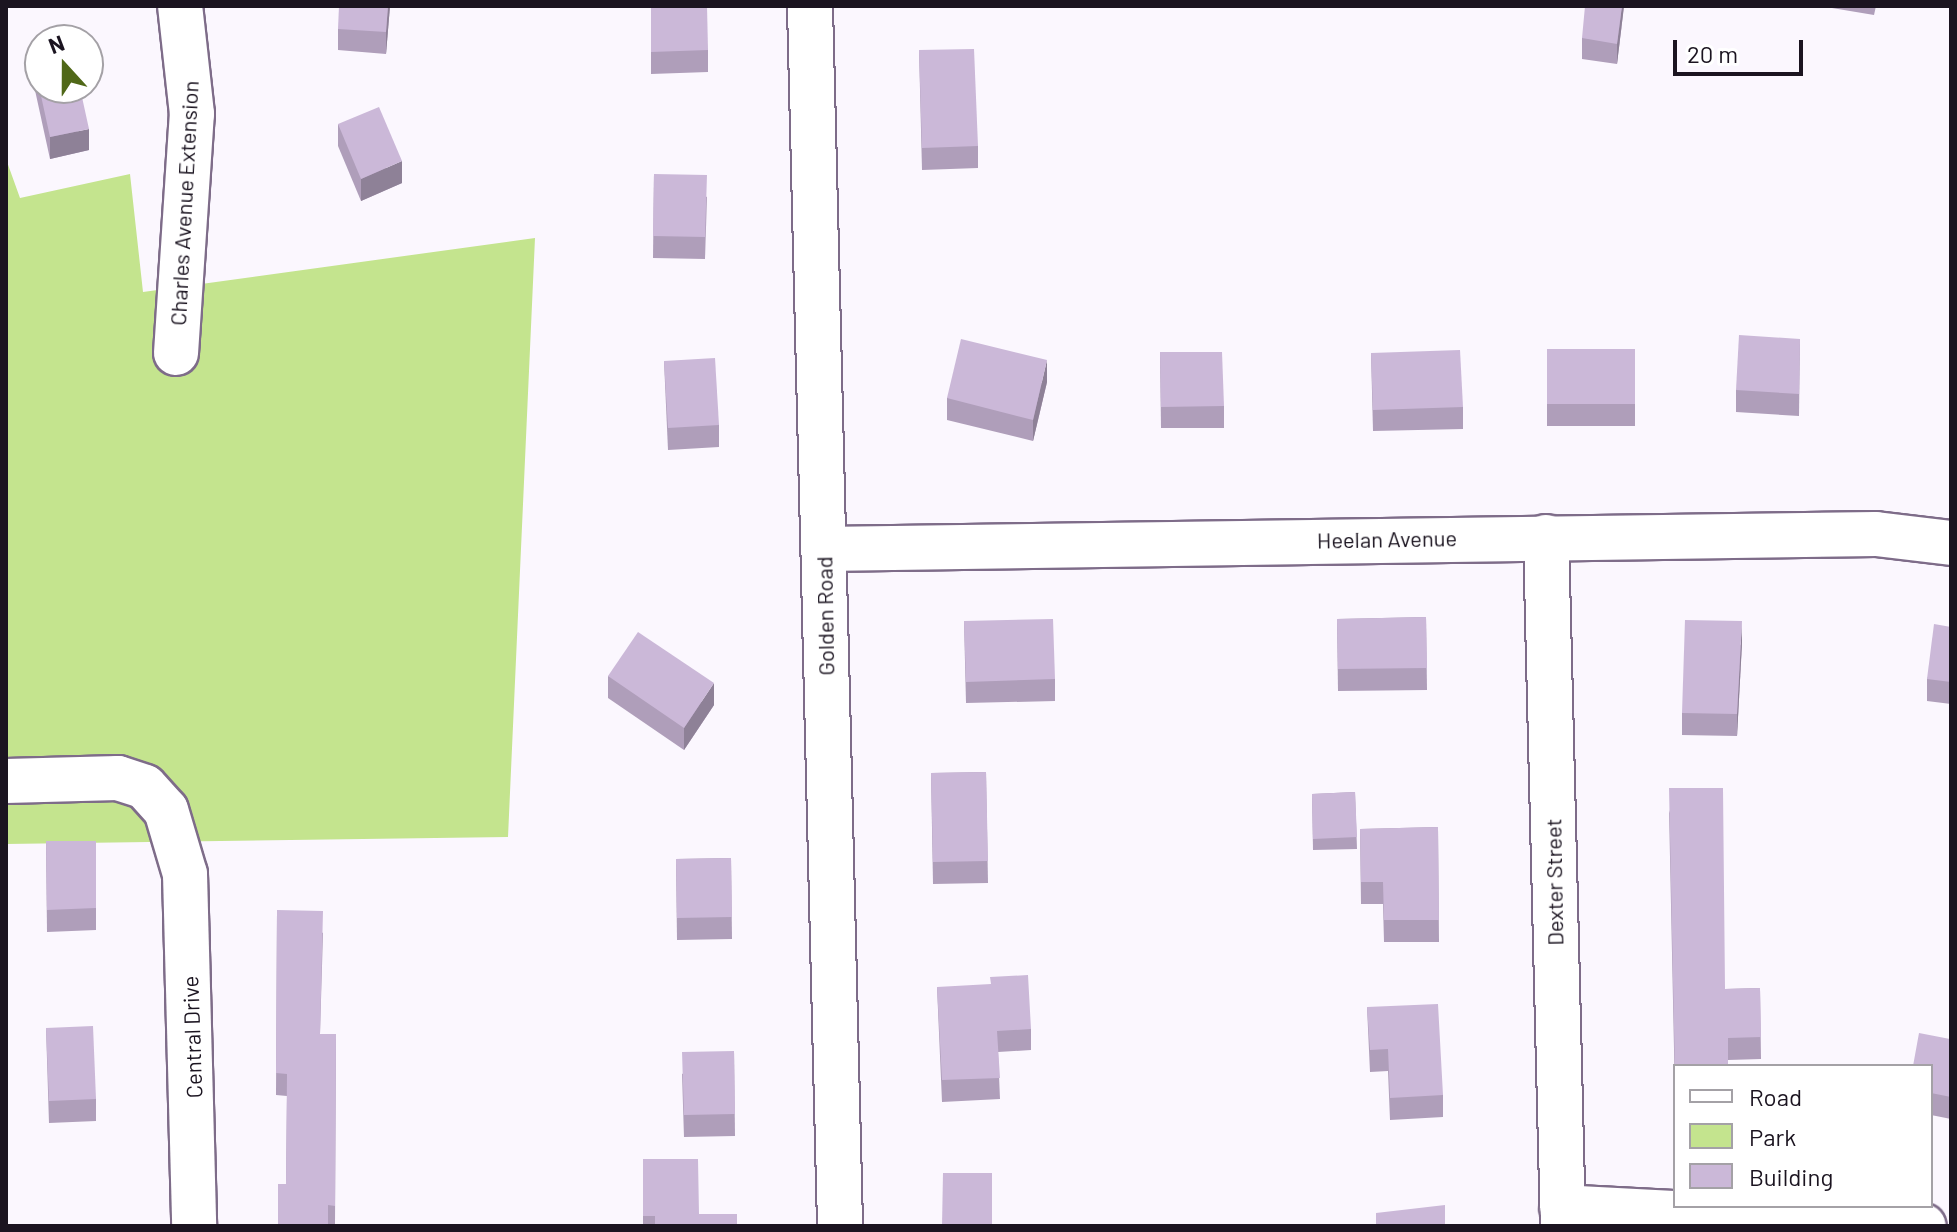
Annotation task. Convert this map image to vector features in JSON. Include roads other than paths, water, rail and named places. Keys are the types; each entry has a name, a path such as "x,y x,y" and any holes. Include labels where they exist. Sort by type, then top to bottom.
{"street":[{"name":"Charles Avenue Extension","path":"176,353 192,114 180,6"},
{"name":"Golden Road","path":"810,6 840,1226"},
{"name":"Heelan Avenue","path":"823,549 1876,534 1951,543"},
{"name":"Dexter Street","path":"1546,537 1563,1217"},
{"name":"Central Drive","path":"6,781 132,782 166,810 180,848 195,1079 194,1226"},
{"path":"1563,1217 1924,1226"}]}
